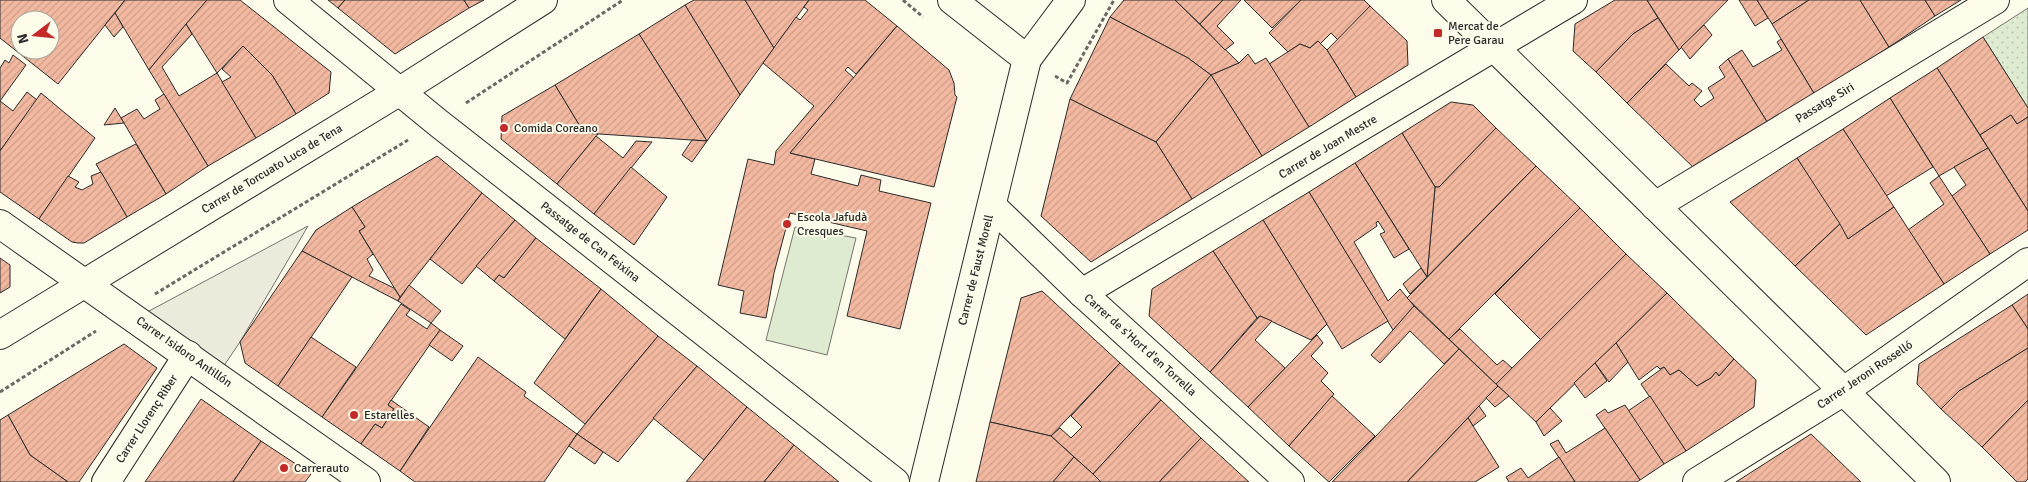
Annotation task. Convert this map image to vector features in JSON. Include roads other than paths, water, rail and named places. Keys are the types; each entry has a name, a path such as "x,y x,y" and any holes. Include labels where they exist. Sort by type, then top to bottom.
{"street":[{"name":"Passatge de Can Feixina","path":"288,0 437,122 895,482"},
{"name":"Carrer de Torcuato Luca de Tena","path":"0,335 84,282 400,91 543,0"},
{"path":"952,0 1027,59 1071,0"},
{"path":"1446,0 1936,482"},
{"name":"Carrer de Joan Mestre","path":"1082,293 1573,0"},
{"name":"Passatge Siri","path":"1655,206 1995,0"},
{"name":"Carrer de Faust Morell","path":"924,482 1027,59"},
{"name":"Carrer de s'Hort d'en Torrella","path":"992,206 1082,293 1290,482"},
{"name":"Carrer Isidoro Antillón","path":"0,224 366,482"},
{"name":"Carrer Jeroni Rosselló","path":"1697,482 1844,391 2028,262"},
{"name":"Carrer Llorenç Riber","path":"106,482 188,355"}],"place":[{"name":"Mercat de Pere Garau","path":"1438,33"},
{"name":"Comida Coreano","path":"504,128"},
{"name":"Escola Jafudà Cresques","path":"787,224"},
{"name":"Estarelles","path":"354,415"},
{"name":"Carrerauto","path":"284,468"}]}
